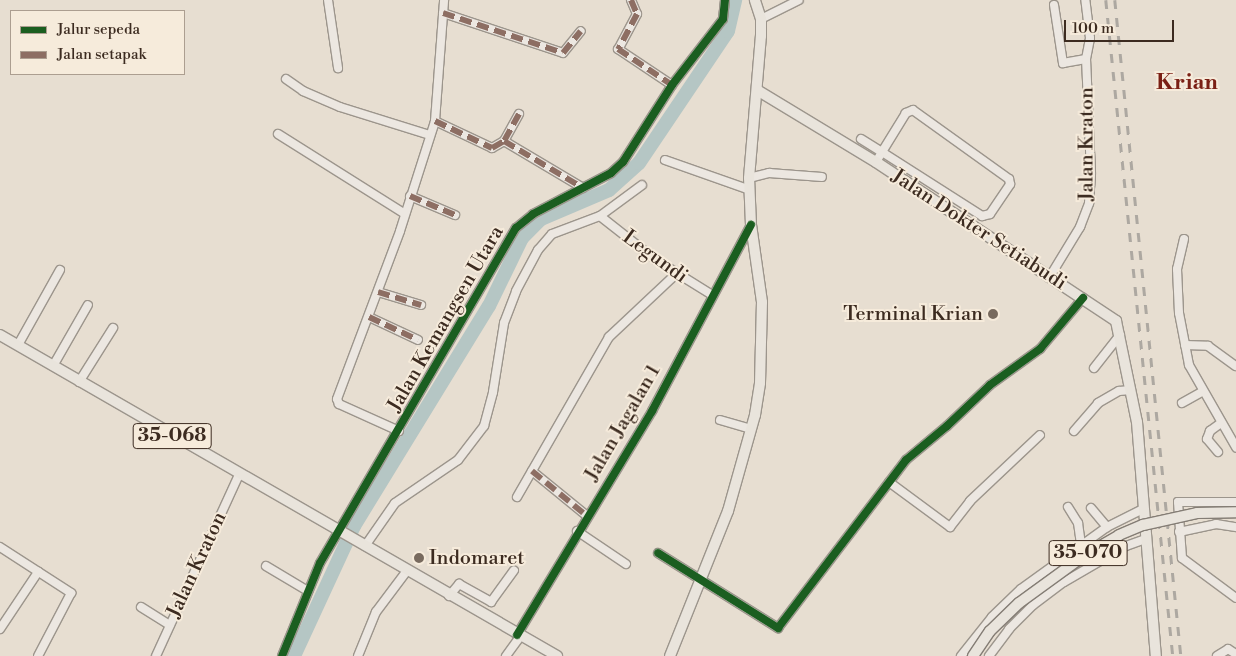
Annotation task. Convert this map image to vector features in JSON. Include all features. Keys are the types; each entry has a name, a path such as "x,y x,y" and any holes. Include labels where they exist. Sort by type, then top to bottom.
{"main road":[{"path":"670,656 703,580 728,511 751,429 760,383 762,320 751,225 749,178 761,19 755,0"},
{"name":"Jalan Dokter Setiabudi","path":"757,90 876,162 1116,321 1137,422 1156,656"},
{"name":"35-068","path":"0,335 239,475 363,545 406,572 557,656"},
{"name":"35-070","path":"973,656 990,631 1018,603 1085,555 1120,535 1143,525 1197,513 1236,512"}],"street":[{"path":"328,0 338,68"},
{"path":"399,431 337,402 378,292 435,121 444,0"},
{"path":"631,0 637,14 618,49 672,85"},
{"name":"Jalan Kemangsen Utara","path":"282,656 308,590 516,228 533,214 611,173 623,162 672,85 724,18 725,0"},
{"path":"761,19 799,0"},
{"name":"Jalan Kraton","path":"1049,278 1087,214 1092,174 1086,59 1090,38 1085,0"},
{"path":"1054,5 1064,63 1086,59"},
{"path":"443,13 563,53 581,31"},
{"path":"286,79 304,91 340,107 430,135"},
{"path":"861,138 882,152 982,216 990,214 1010,184 1009,179 912,110 906,113 882,152 876,162"},
{"path":"435,121 492,148 504,141 519,114"},
{"path":"278,134 405,214"},
{"path":"504,141 583,188"},
{"path":"666,160 750,190"},
{"path":"749,178 769,173 822,177"},
{"path":"363,545 395,503 458,460 484,426 493,392 504,323 516,291 538,250 552,234 600,216 642,185"},
{"path":"410,196 455,215"},
{"name":"Legundi","path":"600,216 676,274 712,295"},
{"name":"Jalan Jagalan 1","path":"506,656 587,516 652,411 712,295 751,225"},
{"path":"1184,239 1177,269 1189,365 1202,392 1236,446"},
{"path":"18,345 60,270"},
{"path":"517,496 610,337 676,274"},
{"path":"378,292 421,305"},
{"path":"658,553 778,628 906,460 947,426 990,385 1040,349 1083,298"},
{"path":"53,366 88,305"},
{"path":"369,317 418,340"},
{"path":"79,382 113,328"},
{"path":"1094,368 1120,336"},
{"path":"1185,345 1208,346 1236,366"},
{"path":"1074,431 1098,403 1119,391 1131,390"},
{"path":"1182,403 1202,392"},
{"path":"720,420 751,429"},
{"path":"1218,452 1207,439 1210,431 1221,423"},
{"path":"889,482 950,527 970,501 1040,435"},
{"path":"532,471 587,516"},
{"name":"Jalan Kraton","path":"156,656 239,475"},
{"path":"1236,502 1178,502 1179,530 1184,560 1236,598"},
{"path":"1068,508 1078,523 1082,545"},
{"path":"1091,508 1107,527"},
{"path":"961,656 992,617 1021,589 1107,527 1144,514"},
{"path":"1179,530 1216,524 1236,527"},
{"path":"578,532 626,564"},
{"path":"993,654 1009,629 1031,601 1145,537"},
{"path":"0,548 71,593 37,654"},
{"path":"266,566 308,590"},
{"path":"449,596 459,584 491,602 514,570"},
{"path":"0,629 38,572"},
{"path":"358,656 376,612 406,572"},
{"path":"1021,589 1031,601"},
{"path":"141,607 170,625"},
{"path":"1217,656 1228,649 1236,654"}],"waterway":[{"path":"294,656 354,526 489,306 522,238 541,219 609,190 639,163 728,31 735,0"}],"railway":[{"path":"1106,0 1173,656"},
{"path":"1115,0 1181,656"}],"marked path":[{"path":"631,0 637,14 618,49 672,85"},
{"path":"443,13 563,53 581,31"},
{"path":"519,114 504,141 583,188"},
{"path":"435,121 492,148 504,141"},
{"path":"410,196 455,215"},
{"path":"378,292 421,305"},
{"path":"369,317 418,340"},
{"path":"532,471 587,516"}],"cycle path":[{"path":"282,656 320,563 516,228 533,214 611,173 623,162 672,85 723,19 725,0"},
{"path":"517,635 652,411 751,225"},
{"path":"658,553 778,628 906,460 947,426 990,385 1040,349 1083,298"}],"place":[{"name":"Terminal Krian","path":"993,314"},
{"name":"Indomaret","path":"419,558"}],"district":[{"name":"Krian","path":"1187,83"}]}
